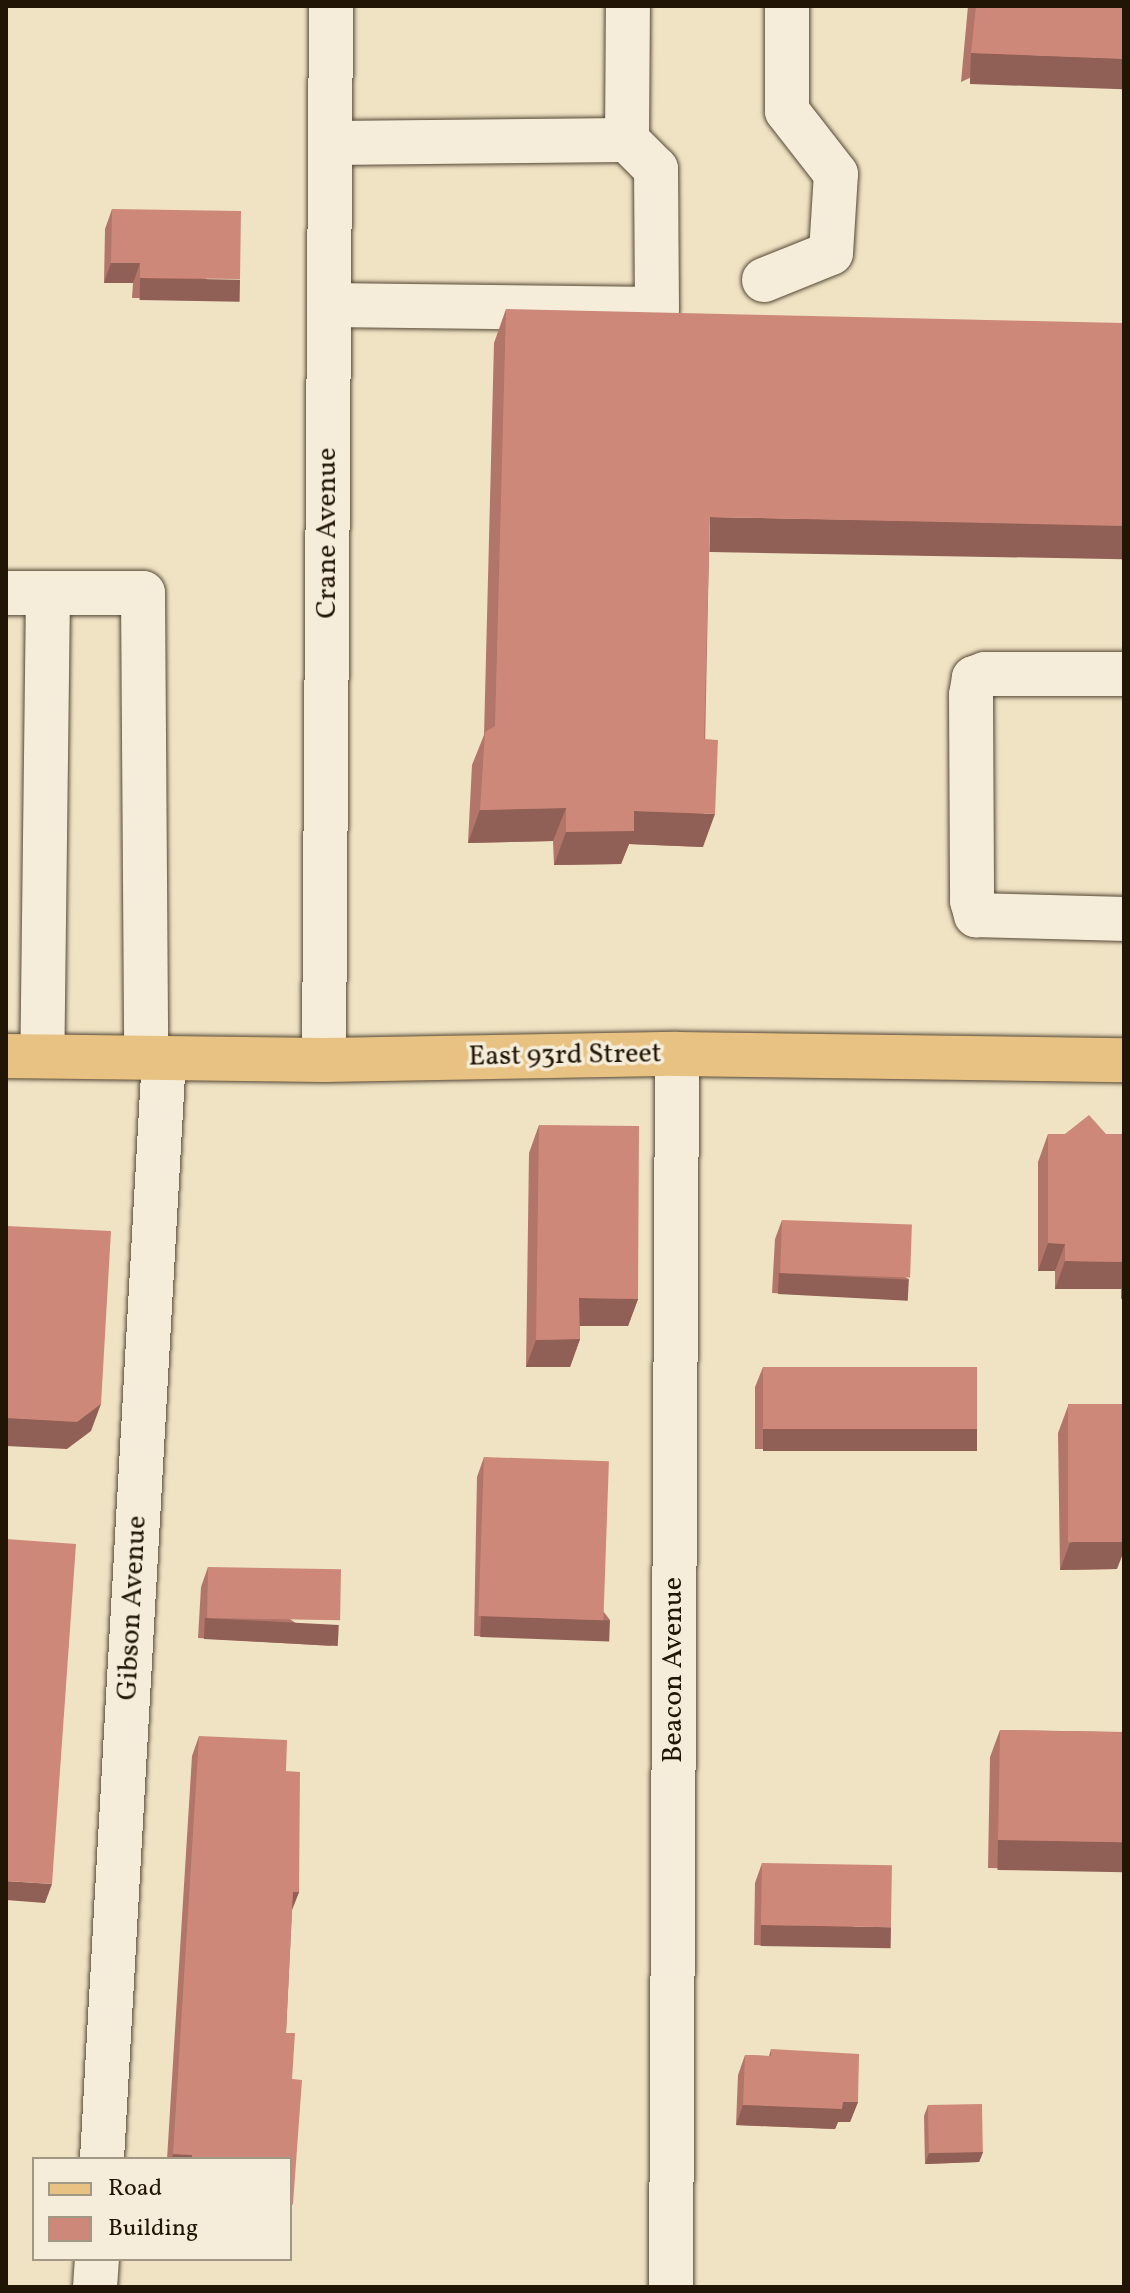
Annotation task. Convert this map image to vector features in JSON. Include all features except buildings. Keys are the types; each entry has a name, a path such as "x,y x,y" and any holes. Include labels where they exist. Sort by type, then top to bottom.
{"main road":[{"name":"East 93rd Street","path":"24,1056 324,1060 677,1054 1124,1060"}],"street":[{"name":"Crane Avenue","path":"324,1060 331,6"},
{"path":"329,305 657,309 656,169 627,140 628,6"},
{"path":"764,280 831,253 836,174 787,111 787,6"},
{"path":"330,143 627,140"},
{"path":"24,1056 27,593"},
{"name":"Gibson Avenue","path":"27,593 143,593 155,1058 102,2157"},
{"path":"1124,674 985,674 974,678 971,695 972,901 976,915 1124,919"},
{"name":"Beacon Avenue","path":"671,2287 677,1054"},
{"path":"95,2287 97,2261"}]}
